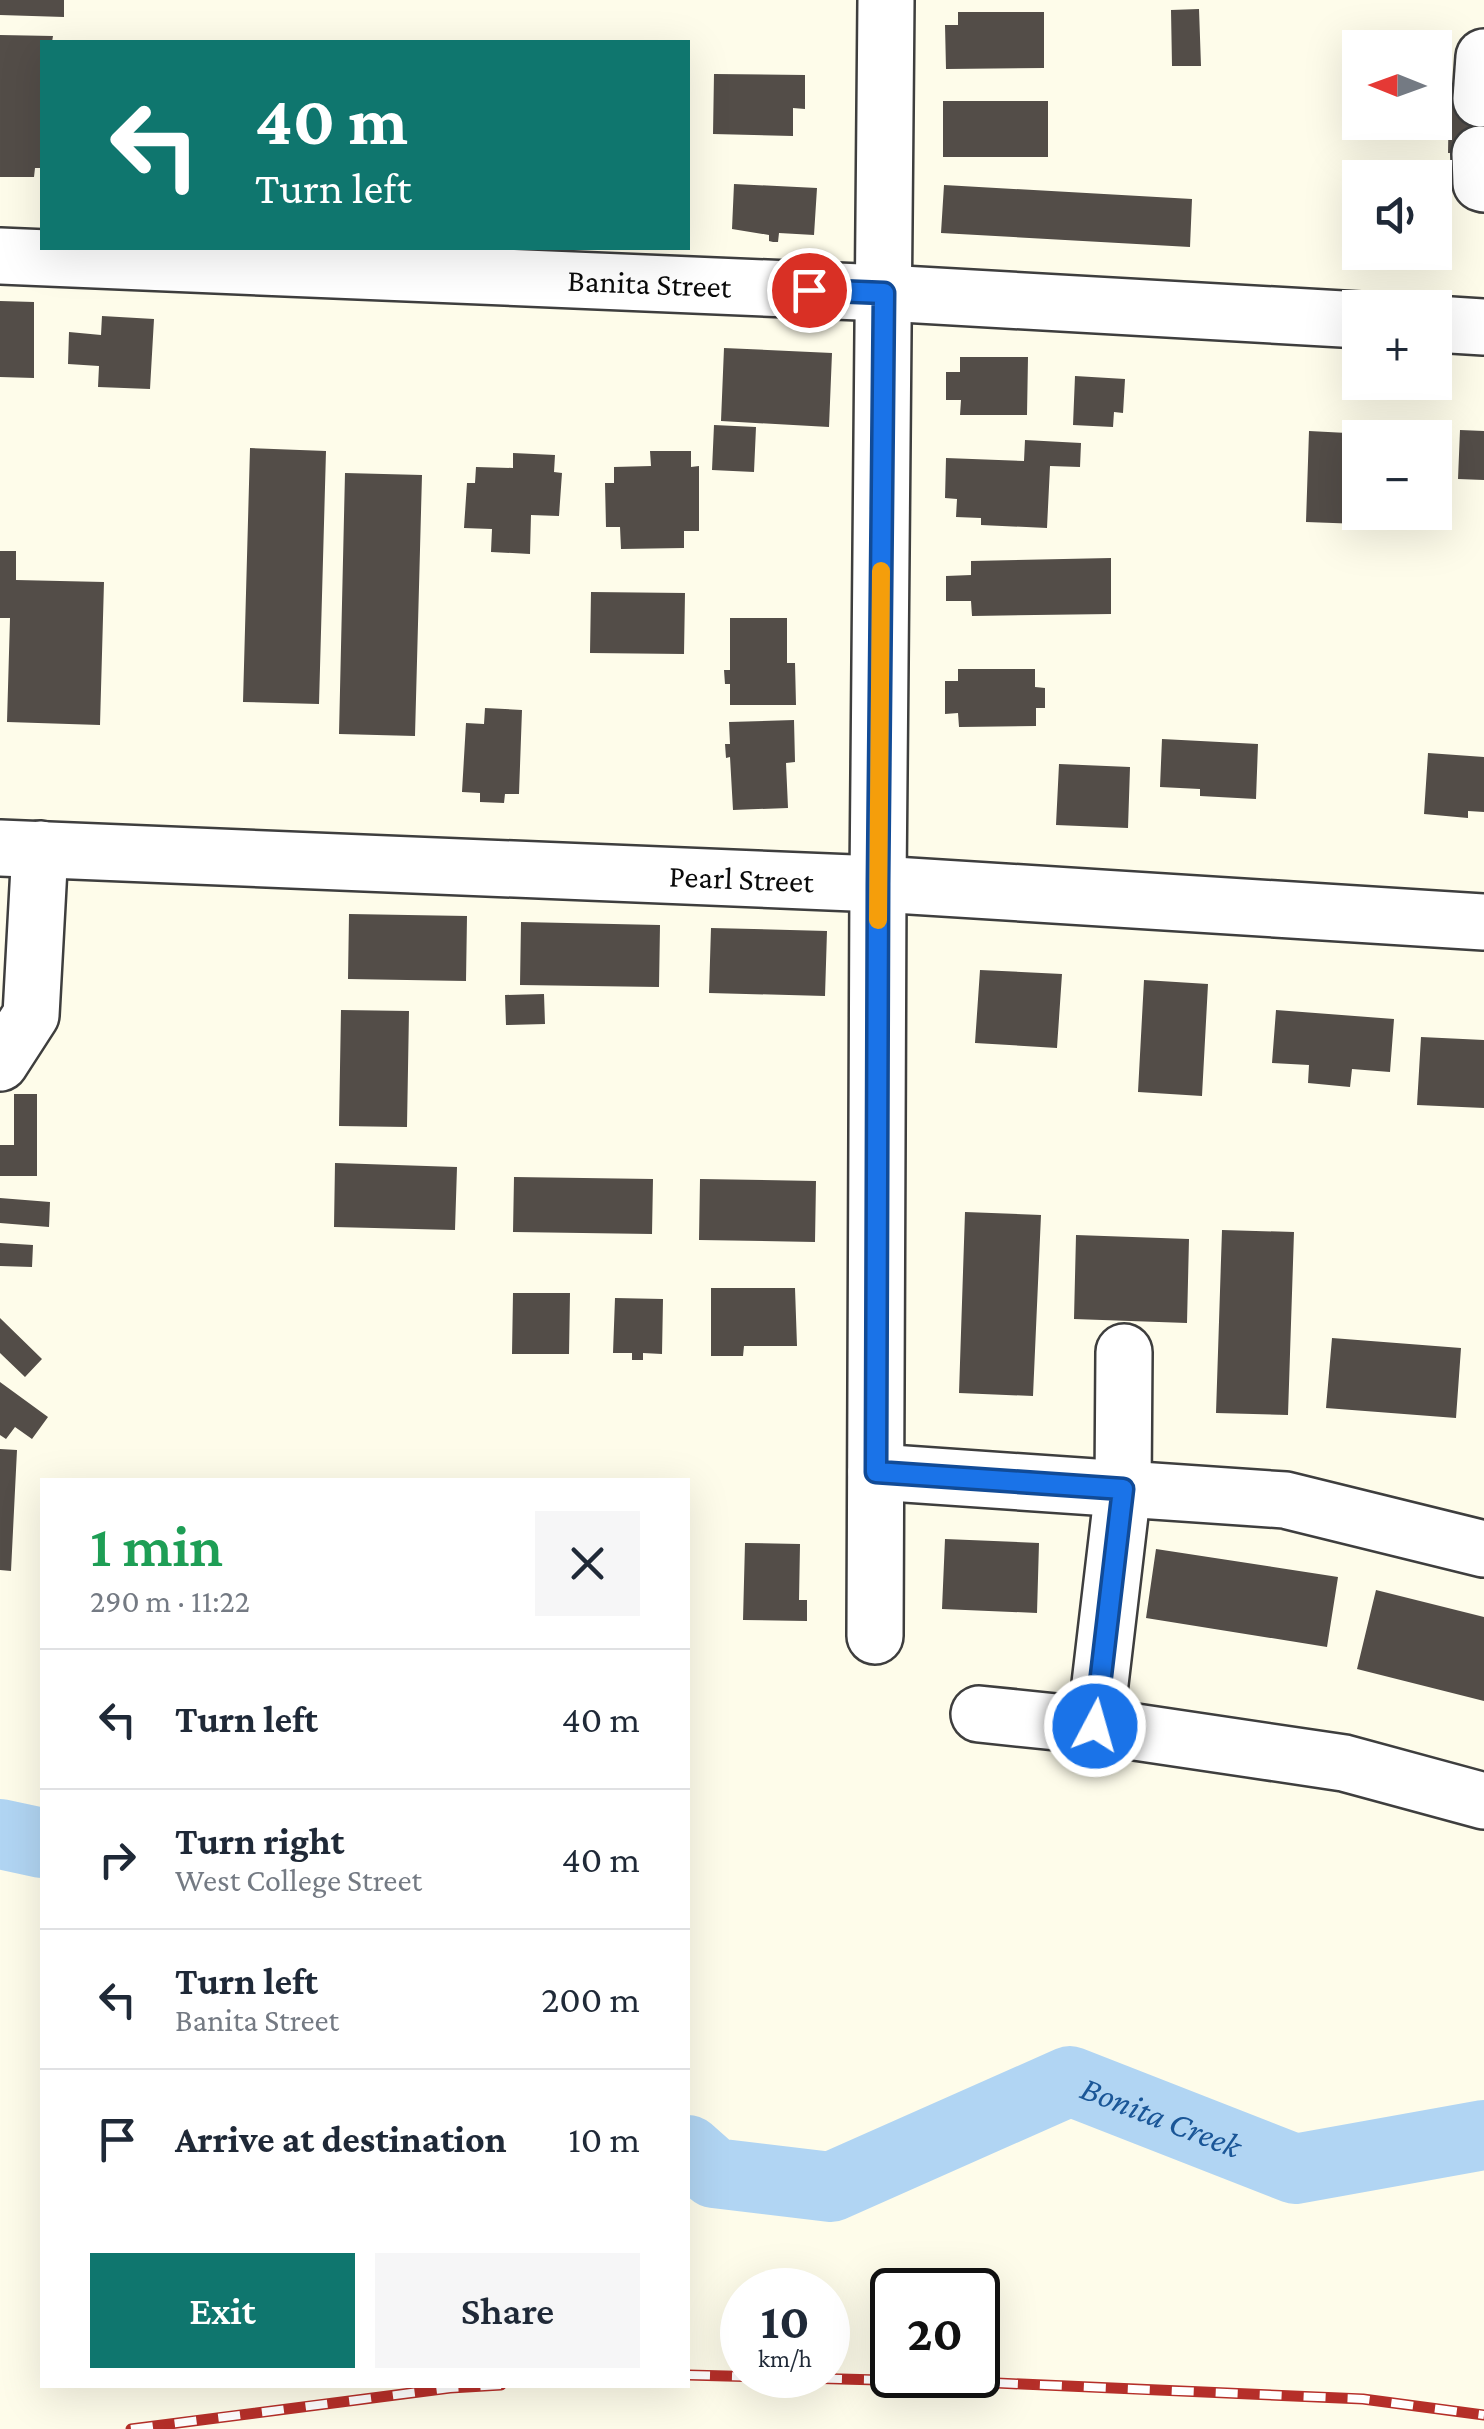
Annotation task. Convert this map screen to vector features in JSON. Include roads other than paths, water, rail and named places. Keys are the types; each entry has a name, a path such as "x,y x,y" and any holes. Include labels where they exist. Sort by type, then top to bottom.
{"street":[{"path":"876,1636 886,0"},
{"name":"Banita Street","path":"0,256 884,293 1342,319"},
{"path":"1452,325 1484,327"},
{"path":"0,1063 31,1015 20,849"},
{"name":"Pearl Street","path":"20,849 878,884 1484,922"},
{"path":"1095,1726 1123,1489 1124,1352"},
{"path":"876,1472 1286,1500 1484,1548"},
{"path":"978,1714 1095,1726 1344,1763 1484,1801"}],"waterway":[{"name":"Bonita Creek","path":"0,1834 40,1843"},
{"name":"Bonita Creek","path":"690,2152 714,2173 831,2187 1070,2081 1295,2169 1484,2135"}],"railway":[{"path":"690,2375 1363,2399 1484,2415"},
{"path":"131,2429 450,2388"}]}
